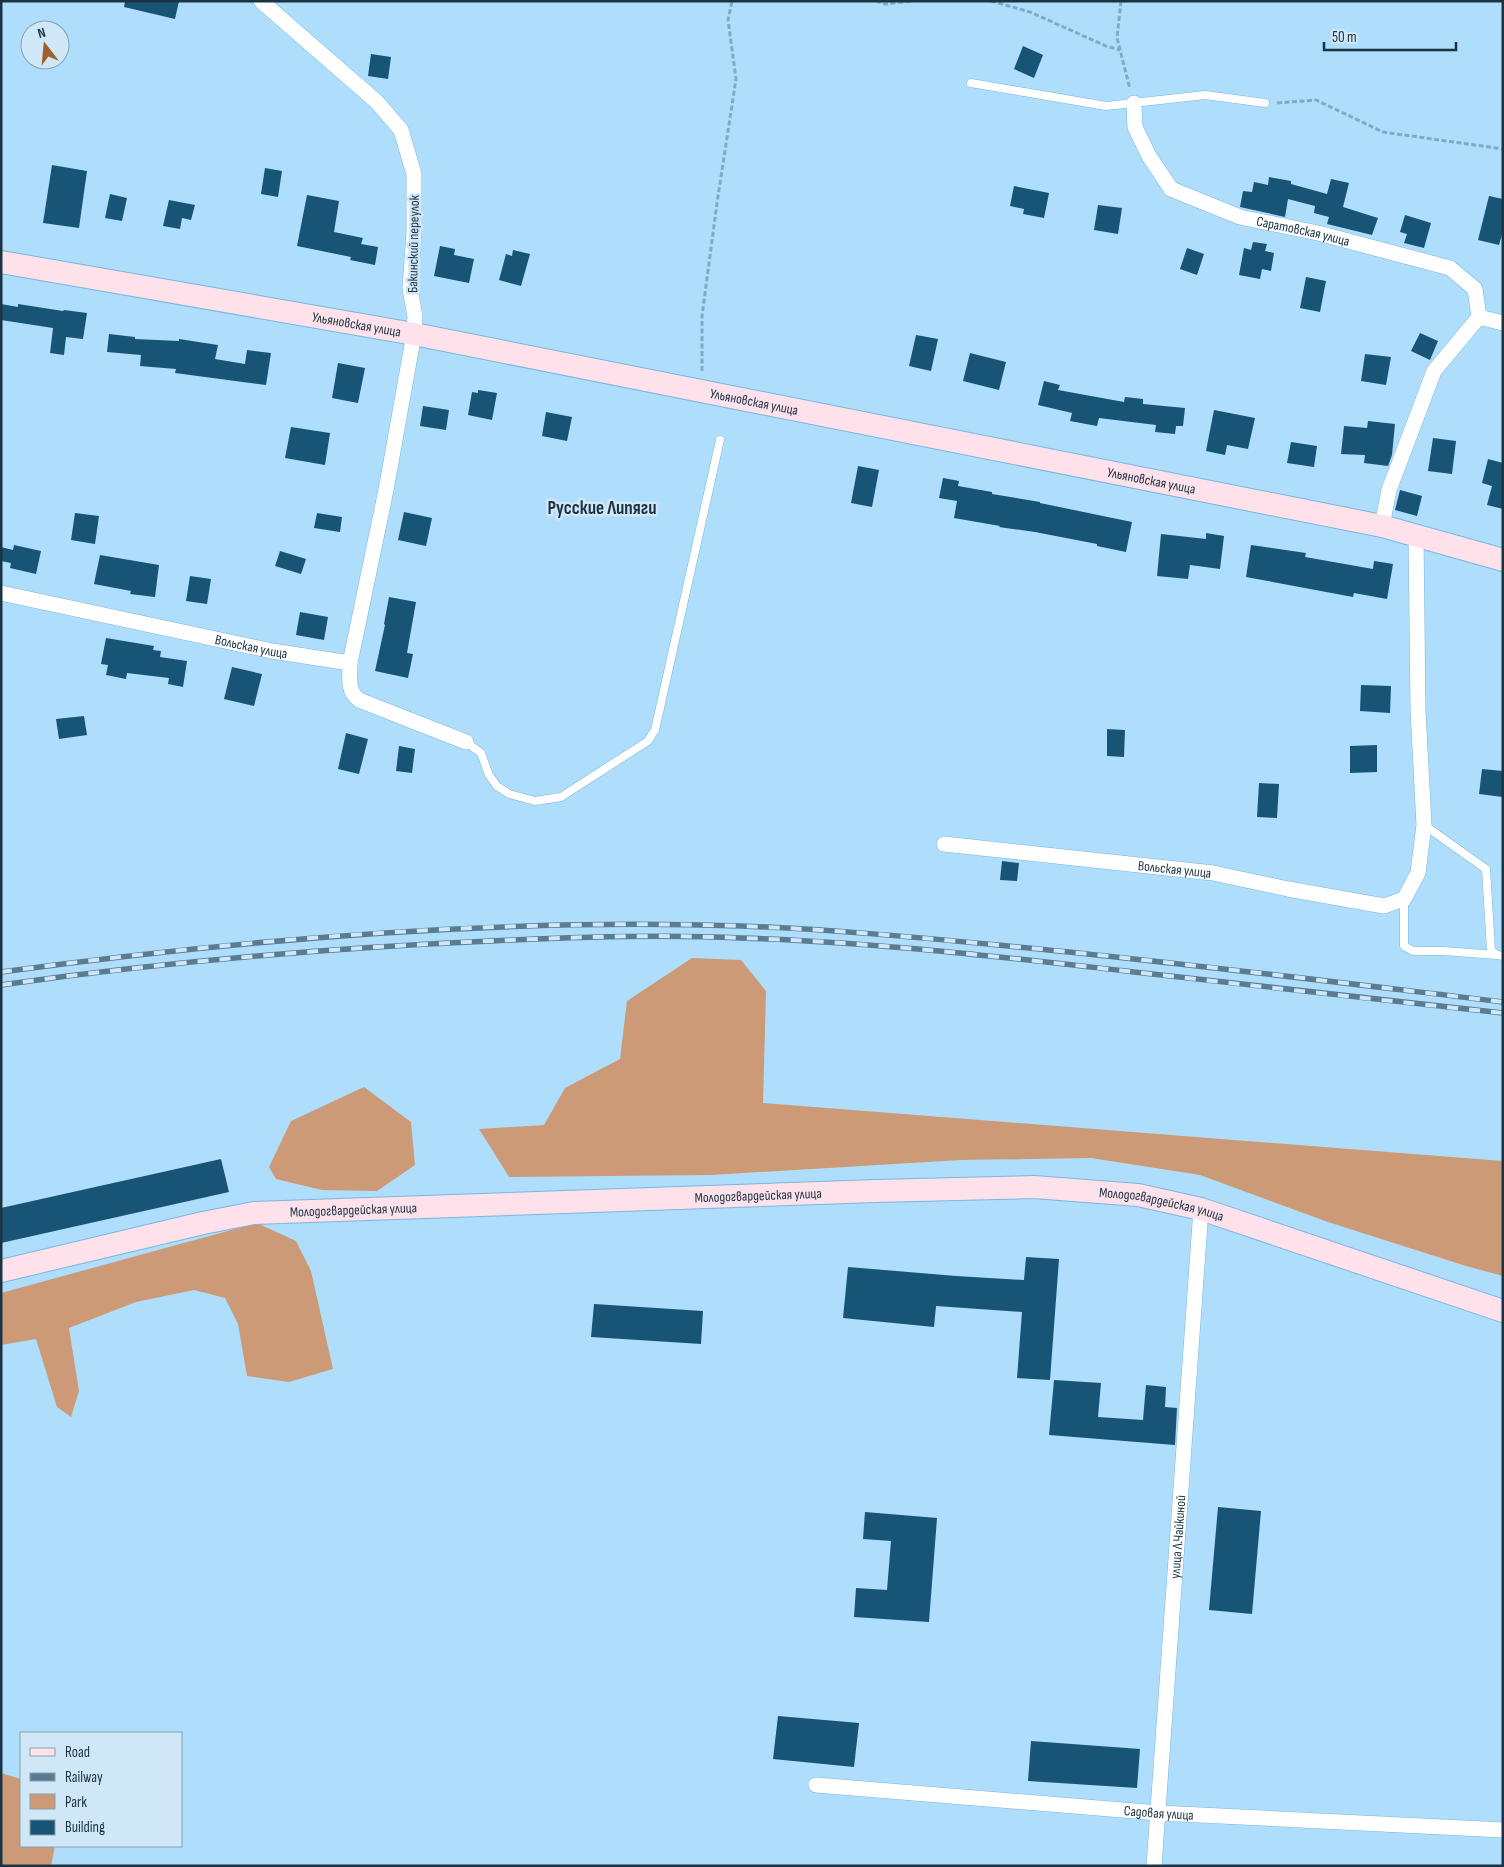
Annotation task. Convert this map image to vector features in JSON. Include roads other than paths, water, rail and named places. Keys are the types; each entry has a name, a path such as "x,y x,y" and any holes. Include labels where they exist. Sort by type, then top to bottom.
{"street":[{"name":"Бакинский переулок","path":"261,1 377,102 400,130 414,174 414,233 410,288 415,317 414,334 386,490 350,663"},
{"name":"Саратовская улица","path":"1134,103 1135,127 1149,156 1171,190 1240,217 1318,233 1450,268 1475,289 1479,317"},
{"name":"Ульяновская улица","path":"1,262 414,334 1382,526 1503,560"},
{"path":"1382,526 1389,490 1434,371 1479,317 1503,324"},
{"path":"1404,899 1418,873 1424,825 1418,701 1416,535"},
{"name":"Вольская улица","path":"1,593 272,651 350,663"},
{"path":"350,663 350,687 352,695 359,700 466,742"},
{"name":"Вольская улица","path":"944,844 1213,873 1384,906 1404,899"},
{"name":"Молодогвардейская улица","path":"1,1271 203,1223 254,1213 1034,1188 1138,1195 1201,1209 1503,1311"},
{"name":"улица Л.Чайкиной","path":"1154,1866 1201,1209"},
{"name":"Садовая улица","path":"816,1785 1159,1813 1503,1830"}],"lane":[{"path":"971,83 1106,106 1205,95 1265,103"},
{"path":"466,742 481,753 489,775 497,786 509,794 535,801 561,797 648,741 656,730 720,440"},
{"path":"1424,825 1486,869 1491,950 1500,955"},
{"path":"1404,899 1404,946 1413,951 1500,955"}],"railway":[{"path":"1,972 185,950 371,934 464,928 649,924 805,929 966,942 1251,972 1503,1002"},
{"path":"1,985 123,969 307,952 522,940 616,936 679,936 790,940 938,951 1503,1013"}],"district":[{"name":"Русские Липяги","path":"602,507"}]}
